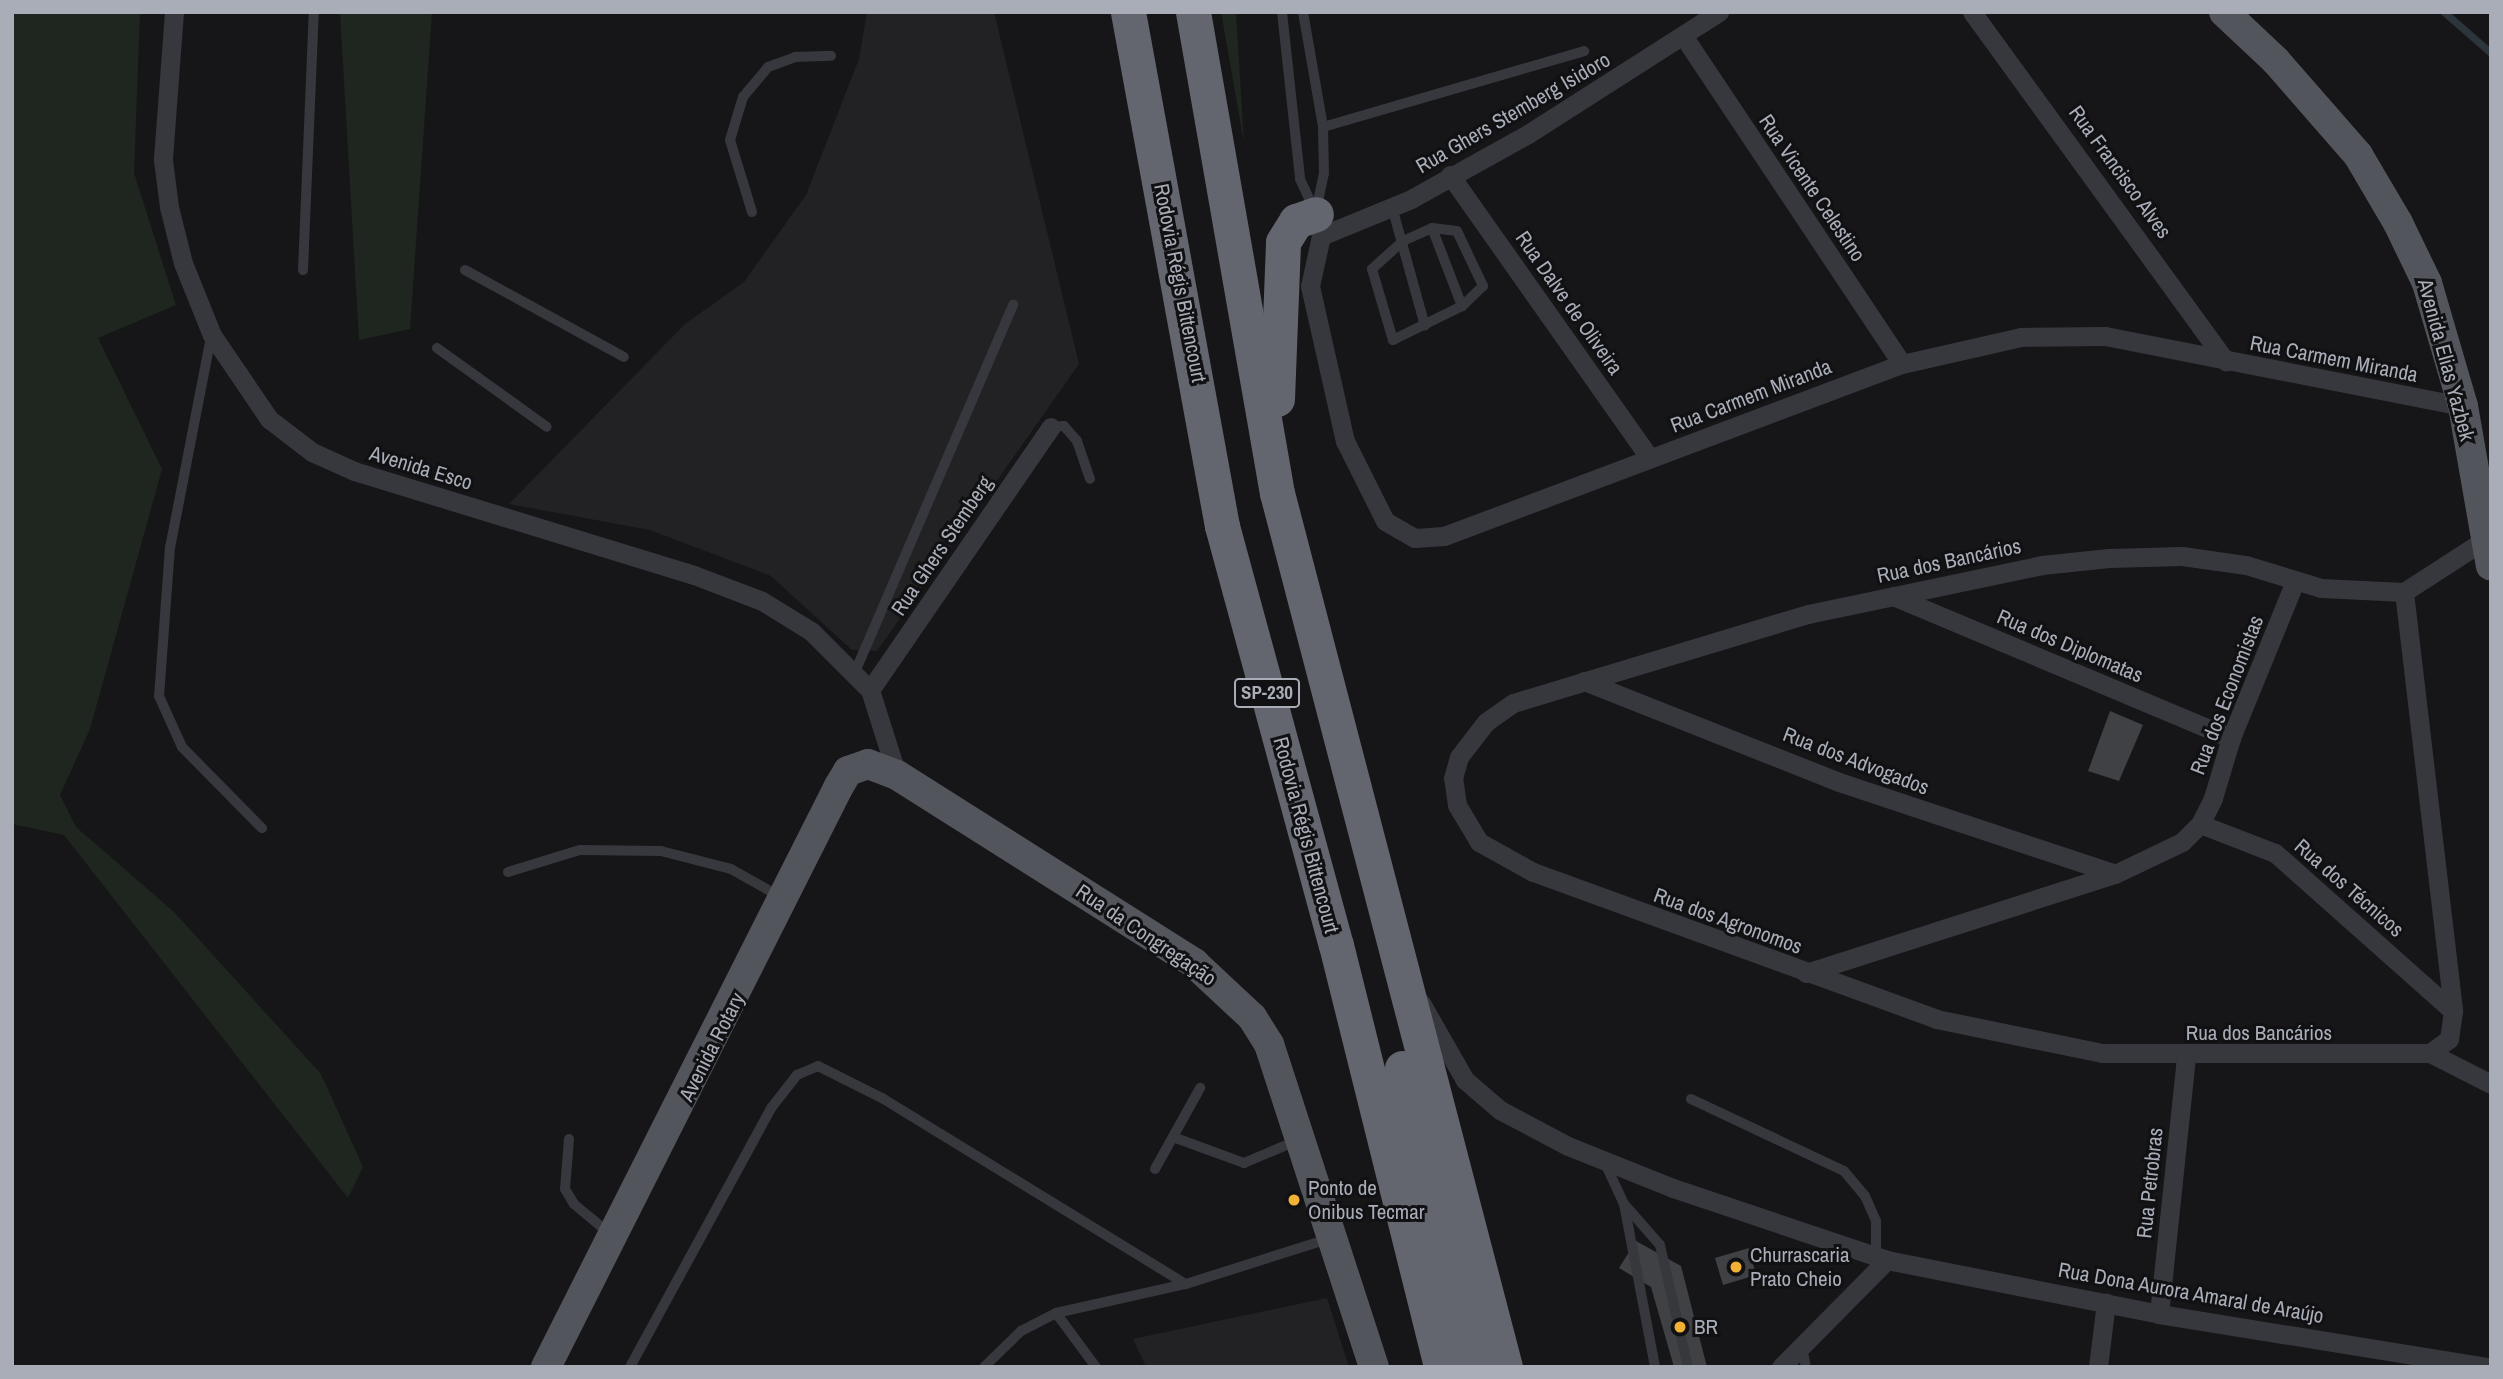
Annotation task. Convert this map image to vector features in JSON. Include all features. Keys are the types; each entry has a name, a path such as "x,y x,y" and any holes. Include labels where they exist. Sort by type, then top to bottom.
{"highway":[{"name":"Rodovia Régis Bittencourt","path":"1128,12 1222,526 1336,945 1441,1367"},
{"name":"SP-230","path":"1193,12 1277,493 1339,741 1505,1367"},
{"path":"1277,493 1283,242 1296,221 1318,225"},
{"path":"1339,741 1377,961 1476,1367"},
{"path":"1389,929 1420,1000 1503,1272 1507,1323 1521,1367"}],"main road":[{"name":"Avenida Elias Yazbek","path":"2224,12 2276,61 2365,167 2427,284 2463,406 2488,552"},
{"name":"Avenida Rotary","path":"546,1367 786,900 848,771 867,764 897,775"},
{"name":"Rua da Congregação","path":"897,775 1194,963 1227,990 1269,1044 1374,1367"}],"street":[{"name":"Avenida Esco","path":"174,12 163,160 183,263 212,335 246,392 312,452 354,471 694,575 762,601 811,631 855,672 870,691 897,775"},
{"name":"Rua Ghers Stemberg Isidoro","path":"1318,225 1391,208 1528,134 1684,37 1718,12"},
{"name":"Rua Francisco Alves","path":"1972,12 2226,361"},
{"name":"Rua Vicente Celestino","path":"1684,37 1902,364"},
{"name":"Rua Dalve de Oliveira","path":"1450,175 1650,458"},
{"name":"Rua Carmem Miranda","path":"1318,225 1310,286 1325,370 1345,441 1371,499 1400,534 1427,540 1444,536 1902,364 2035,337 2105,336 2463,406"},
{"name":"Rua Ghers Stemberg","path":"870,691 1051,427"},
{"path":"2430,1053 2449,1038 2453,1011 2404,592 2488,552"},
{"name":"Rua dos Bancários","path":"1513,703 1709,641 1892,595 2042,565 2109,558 2182,556 2246,565 2295,581 2371,594 2404,592"},
{"name":"Rua dos Economistas","path":"2200,824 2231,738 2295,581"},
{"name":"Rua dos Diplomatas","path":"1892,595 2231,738"},
{"name":"Rua dos Advogados","path":"1584,681 1839,782 2115,874"},
{"name":"Rua dos Agronomos","path":"1513,703 1469,739 1453,778 1457,805 1479,842 1534,872 1806,973 2153,860 2200,824"},
{"name":"Rua dos Técnicos","path":"2200,824 2275,853 2453,1011"},
{"name":"Rua dos Bancários","path":"1806,973 1937,1019 2014,1038 2102,1053 2186,1057 2430,1053 2491,1084"},
{"name":"Rua Dona Aurora Amaral de Araújo","path":"1420,1000 1465,1080 1519,1122 1604,1161 1881,1259 2159,1314 2488,1367"},
{"name":"Rua Petrobras","path":"2159,1314 2186,1057"},
{"path":"1782,1367 1801,1341 1881,1259"},
{"path":"2098,1367 2106,1302"}],"lane":[{"path":"303,270 314,12"},
{"path":"1282,12 1300,180 1318,225"},
{"path":"1303,12 1323,127 1324,173 1318,225"},
{"path":"1323,127 1584,51"},
{"path":"752,212 730,140 743,97 768,67 795,57 831,55"},
{"path":"1391,208 1403,241 1425,326"},
{"path":"1432,228 1462,306"},
{"path":"1432,228 1457,231 1483,286 1462,306 1425,326 1388,338 1372,269 1403,241 1432,228"},
{"path":"465,270 624,357"},
{"path":"855,672 1013,305"},
{"path":"212,335 170,547 159,696 182,747 262,828"},
{"path":"437,348 547,427"},
{"path":"1051,427 1064,426 1077,441 1090,479"},
{"path":"508,872 580,850 662,851 731,869 786,900"},
{"path":"630,1367 772,1107 797,1075 818,1066 872,1092 1186,1284"},
{"path":"1156,1169 1200,1088"},
{"path":"1691,1099 1843,1171 1865,1196 1876,1221 1881,1259"},
{"path":"1173,1137 1244,1163 1300,1139"},
{"path":"569,1139 565,1189 574,1204 614,1236"},
{"path":"1604,1161 1624,1203 1655,1367"},
{"path":"1624,1203 1660,1244 1688,1367"},
{"path":"984,1367 1021,1331 1056,1313 1186,1284 1331,1238"},
{"path":"1056,1313 1096,1367"},
{"path":"1801,1341 1806,1367"}],"shaded area":[{"path":"12,12 140,12 134,173 176,305 98,338 162,469 90,729 60,795 76,827 174,912 321,1074 363,1167 348,1198 64,835 12,824"},
{"path":"340,12 432,12 410,329 359,340"},
{"path":"867,12 994,12 1079,364 877,651 852,650 771,576 650,530 509,504 685,324 744,282 806,195 859,59"},
{"path":"1221,12 1236,12 1244,143"},
{"path":"1327,1298 1349,1367 1146,1367 1133,1339"}],"building":[{"path":"2110,711 2143,725 2119,781 2088,771"},
{"name":"BR","path":"1636,1241 1681,1266 1707,1367 1674,1367 1651,1287 1619,1268"},
{"name":"Churrascaria Prato Cheio","path":"1749,1248 1756,1275 1723,1285 1715,1258"}],"waterway":[{"path":"2444,12 2491,53"}],"place":[{"name":"Ponto de Onibus Tecmar","path":"1294,1200"},
{"name":"Churrascaria Prato Cheio","path":"1736,1267"},
{"name":"BR","path":"1680,1327"}]}
